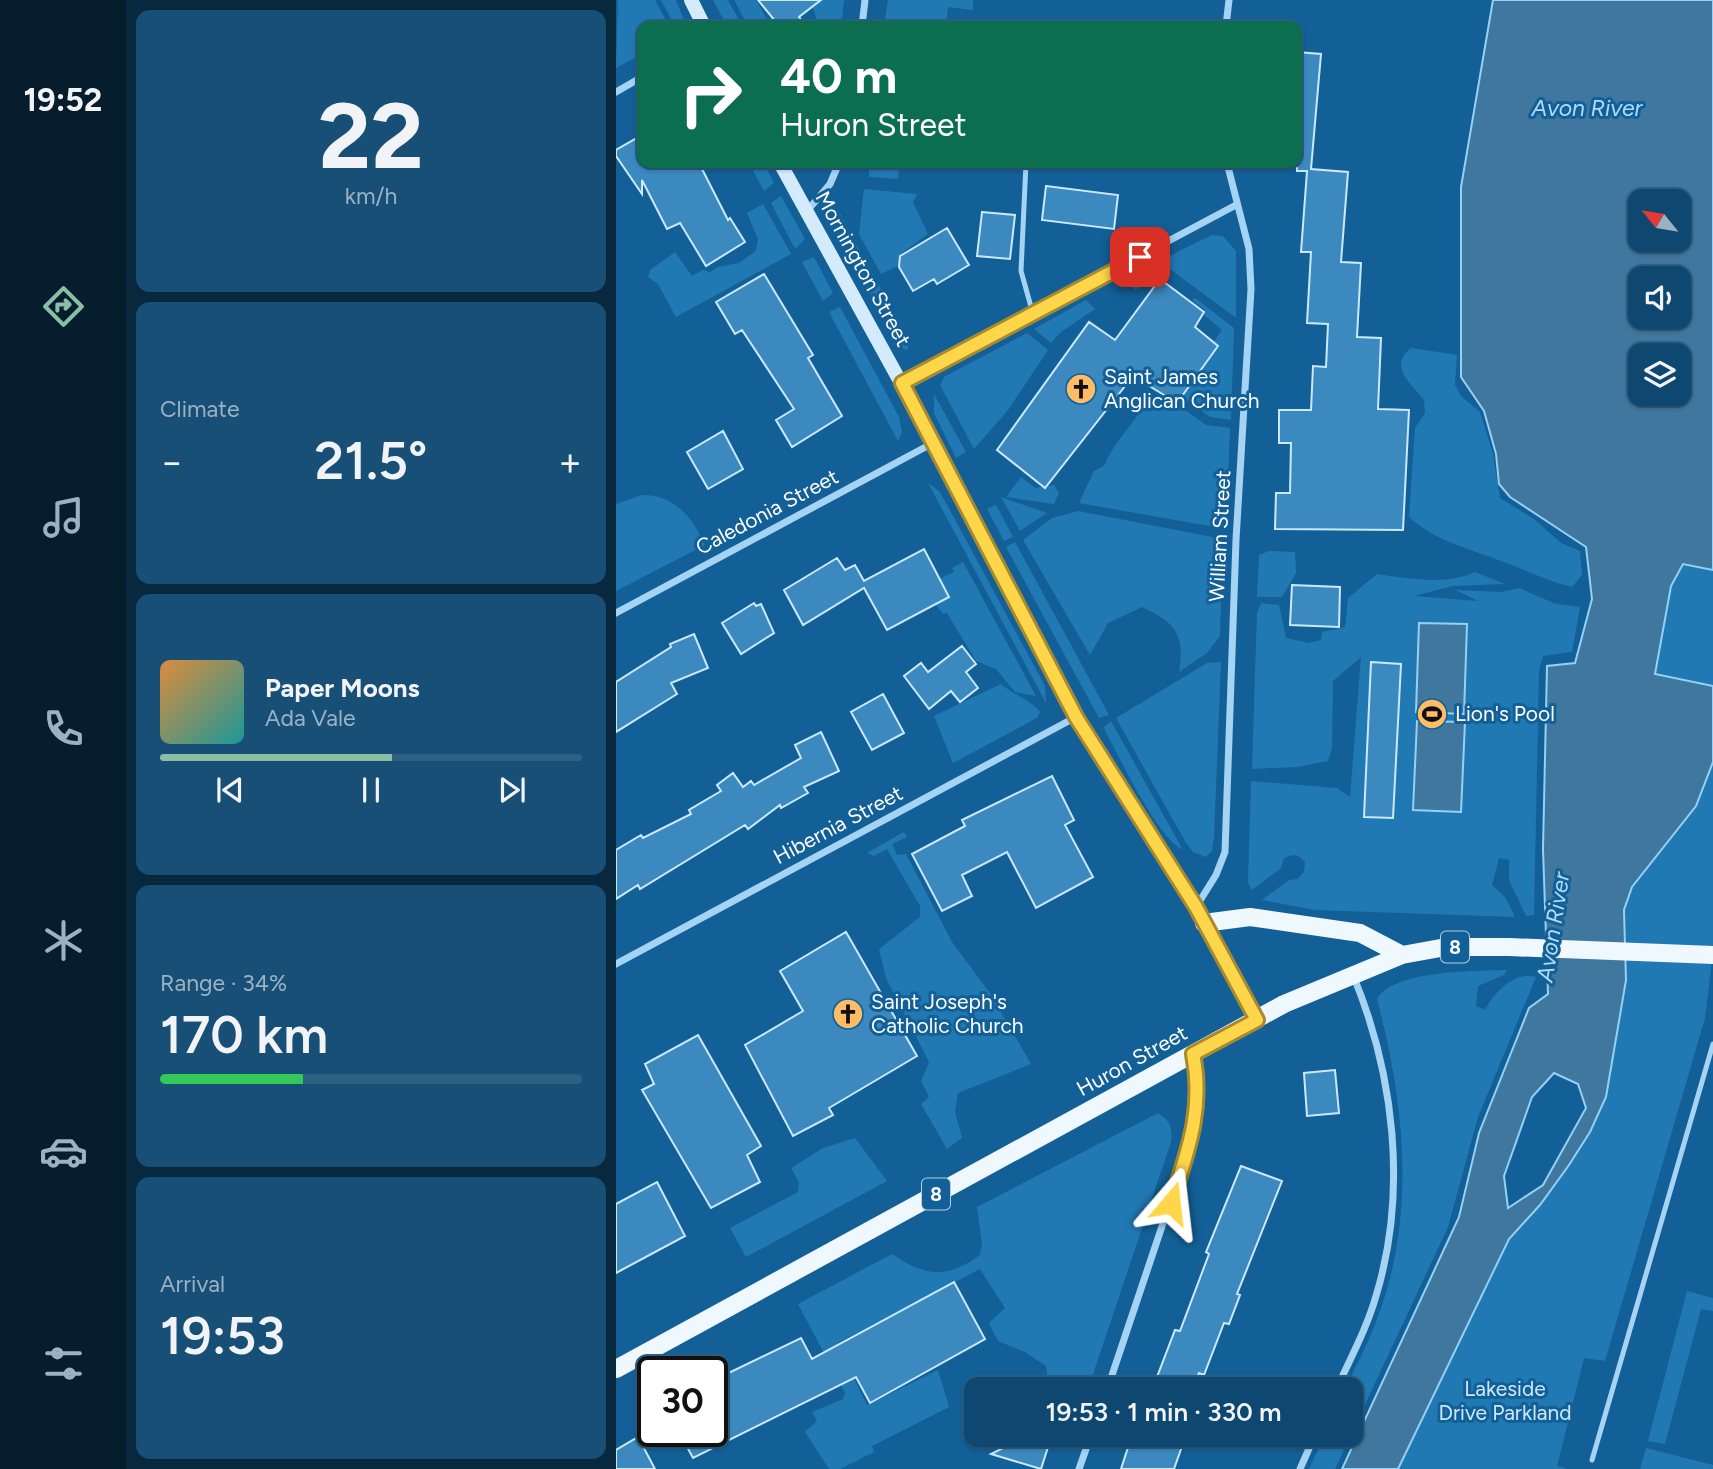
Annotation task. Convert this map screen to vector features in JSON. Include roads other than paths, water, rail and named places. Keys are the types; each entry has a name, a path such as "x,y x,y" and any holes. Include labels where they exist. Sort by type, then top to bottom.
{"main road":[{"path":"1200,915 1250,917 1360,933 1402,955"},
{"name":"Huron Street","path":"616,1368 1257,1020 1402,955 1446,947 1509,947 1713,955"}],"street":[{"path":"691,0 702,21"},
{"path":"863,21 865,0"},
{"path":"1227,21 1229,0"},
{"path":"616,92 637,81"},
{"name":"Mornington Street","path":"783,168 902,383 1076,717 1200,915 1257,1020"},
{"path":"807,211 830,184 837,168"},
{"name":"William Street","path":"1200,915 1225,852 1236,540 1251,289 1249,249 1228,168"},
{"path":"902,383 1236,205"},
{"name":"Caledonia Street","path":"616,613 934,443"},
{"name":"Hibernia Street","path":"616,964 1076,717"},
{"path":"1342,1377 1376,1296 1388,1240 1394,1186 1391,1119 1381,1060 1353,975"},
{"path":"1111,1377 1194,1131 1199,1084 1193,1054"},
{"path":"1079,1469 1087,1447"},
{"path":"1300,1469 1310,1447"}],"lane":[{"path":"1026,168 1021,271 1033,314"},
{"path":"1592,1460 1713,1044"}],"water":[{"name":"Avon River","path":"1493,0 1713,0 1713,570 1683,564 1671,586 1655,674 1713,686 1713,762 1696,806 1632,887 1624,910 1626,980 1606,1097 1590,1132 1540,1205 1509,1239 1398,1469 1342,1469 1352,1447 1363,1447 1363,1424 1459,1217 1479,1133 1529,1008 1548,994 1543,849 1547,666 1575,663 1592,599 1586,547 1510,497 1499,484 1496,454 1484,411 1461,377 1461,187","holes":["1554,1073 1578,1084 1586,1108 1543,1185 1508,1208 1504,1176 1532,1097"]},
{"path":"1419,623 1467,624 1464,714 1416,712"},
{"path":"1417,721 1465,722 1461,812 1413,810"}],"place":[{"name":"Saint James Anglican Church","path":"1081,389"},
{"name":"Lion's Pool","path":"1432,714"},
{"name":"Saint Joseph's Catholic Church","path":"848,1014"}],"park label":[{"name":"Lakeside Drive Parkland","path":"1505,1401"}]}
